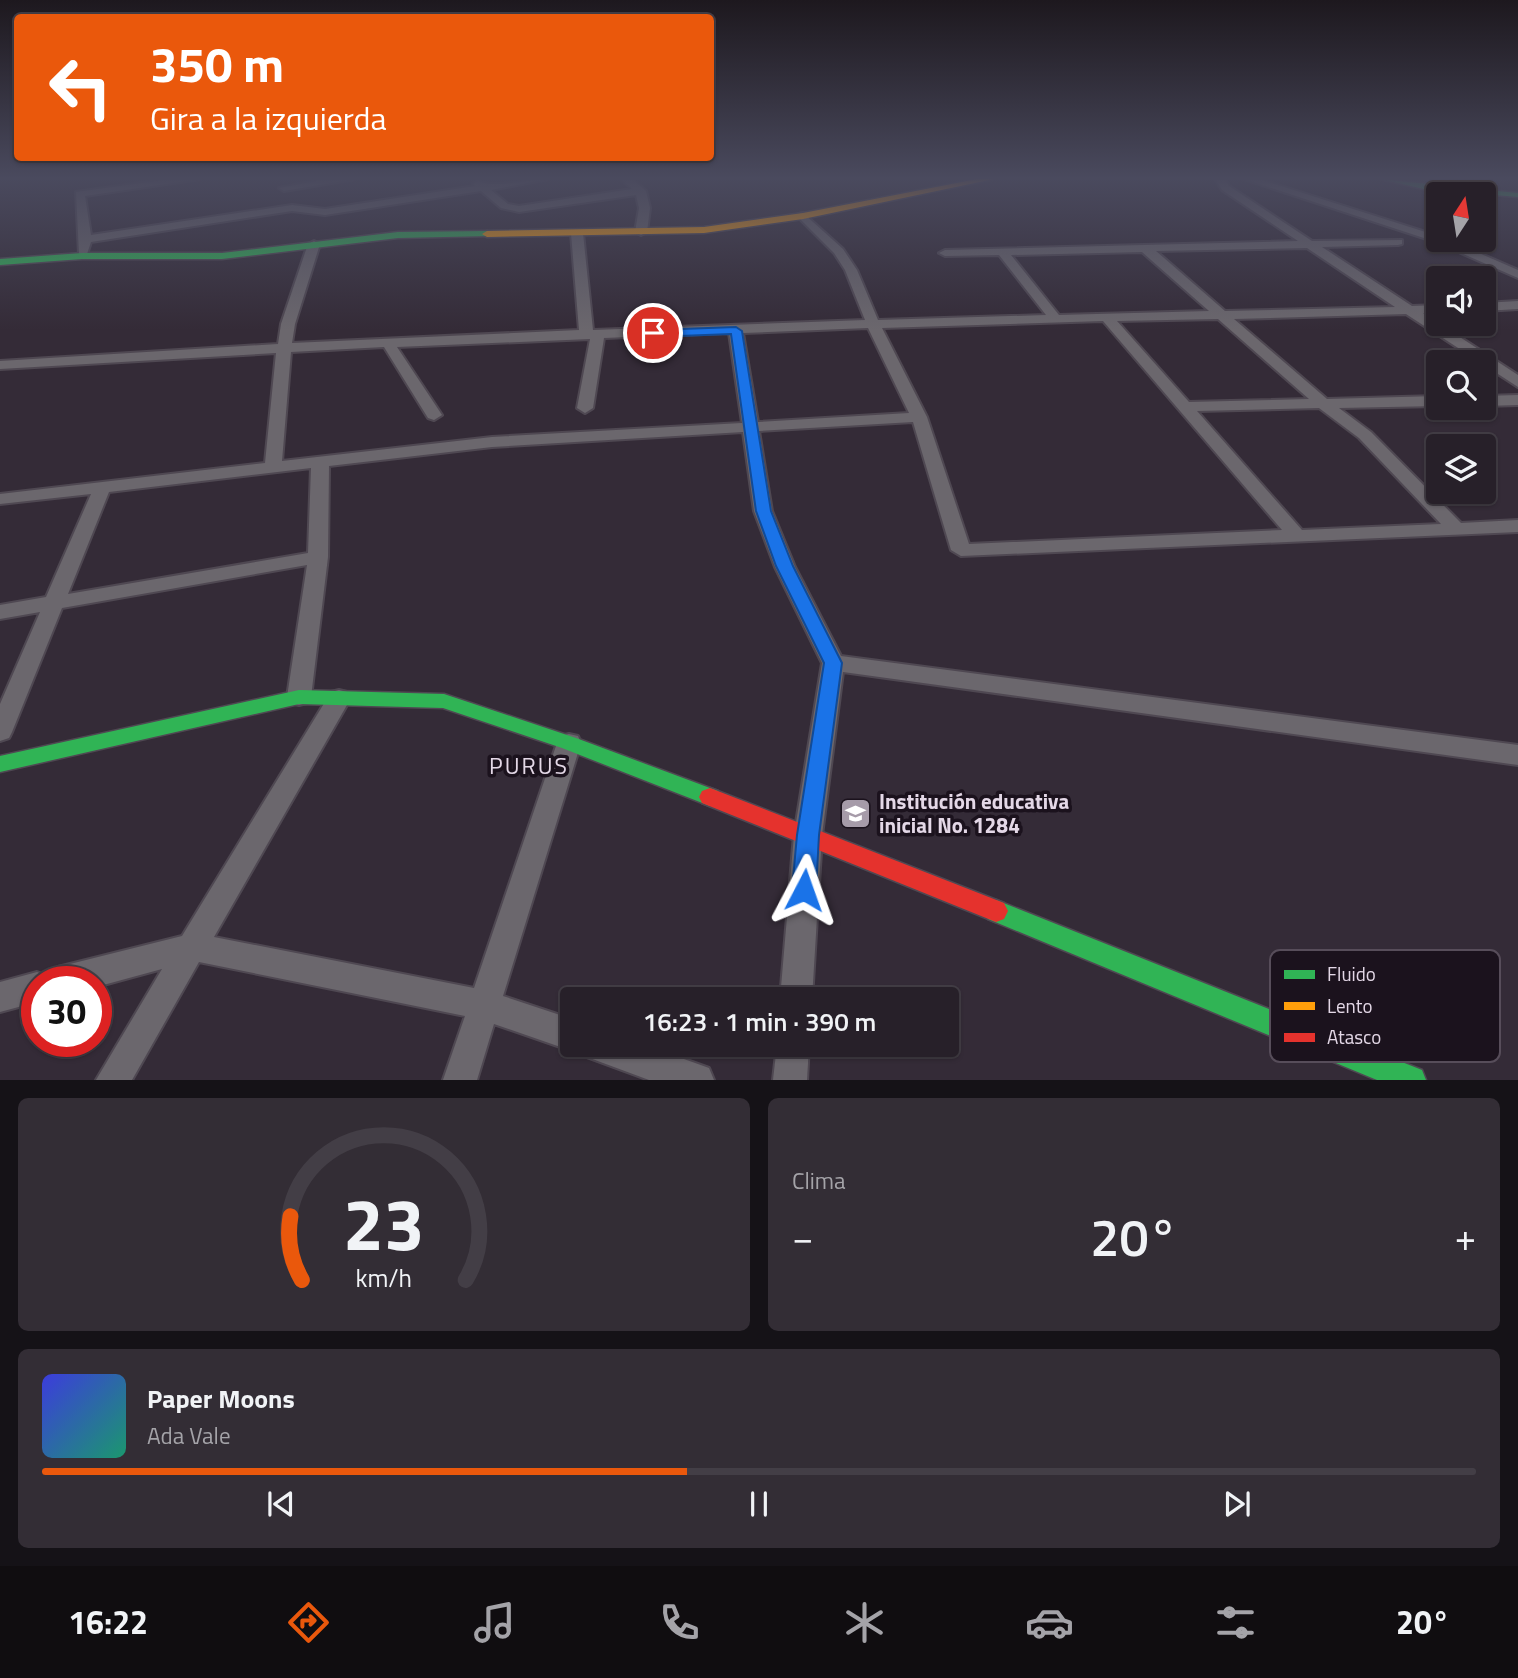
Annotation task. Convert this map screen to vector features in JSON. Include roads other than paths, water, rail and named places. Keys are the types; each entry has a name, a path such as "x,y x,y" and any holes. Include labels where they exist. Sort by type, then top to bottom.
{"street":[{"path":"82,256 86,239 85,229"},
{"path":"86,239 150,229"},
{"path":"0,262 82,256 222,256 398,235 698,229"},
{"path":"816,229 845,260 858,282 873,324 919,417 961,550 1518,526"},
{"path":"1286,229 1469,350"},
{"path":"1407,229 1426,235"},
{"path":"577,233 577,258 593,335 585,408"},
{"path":"945,253 1398,242"},
{"path":"273,468 288,324 314,244"},
{"path":"1144,247 1322,403 1365,435 1457,529"},
{"path":"1002,251 1055,318"},
{"path":"1468,252 1518,274"},
{"path":"1496,306 1518,305"},
{"path":"0,365 388,343 873,324 1426,309"},
{"path":"1107,317 1297,536"},
{"path":"736,331 763,511 785,566 833,663 808,835 797,987"},
{"path":"388,343 434,415"},
{"path":"1496,367 1518,366"},
{"path":"1496,368 1518,382"},
{"path":"1496,401 1518,400"},
{"path":"1184,407 1426,401"},
{"path":"0,499 492,442 919,417"},
{"path":"299,697 318,557 320,462"},
{"path":"0,732 102,488"},
{"path":"0,612 318,557"},
{"path":"833,663 1518,755"},
{"path":"0,764 299,697 444,701 569,743 808,835 1270,1022"},
{"path":"113,1080 339,698"},
{"path":"460,1080 569,743"},
{"path":"112,968 192,947 485,1005 560,1031"},
{"path":"0,997 21,991"},
{"path":"633,1057 697,1080"},
{"path":"790,1080 792,1057"},
{"path":"1368,1062 1412,1080"}],"place":[{"name":"Institución educativa inicial No. 1284","path":"856,813"}],"district":[{"name":"PURUS","path":"529,765"}]}
